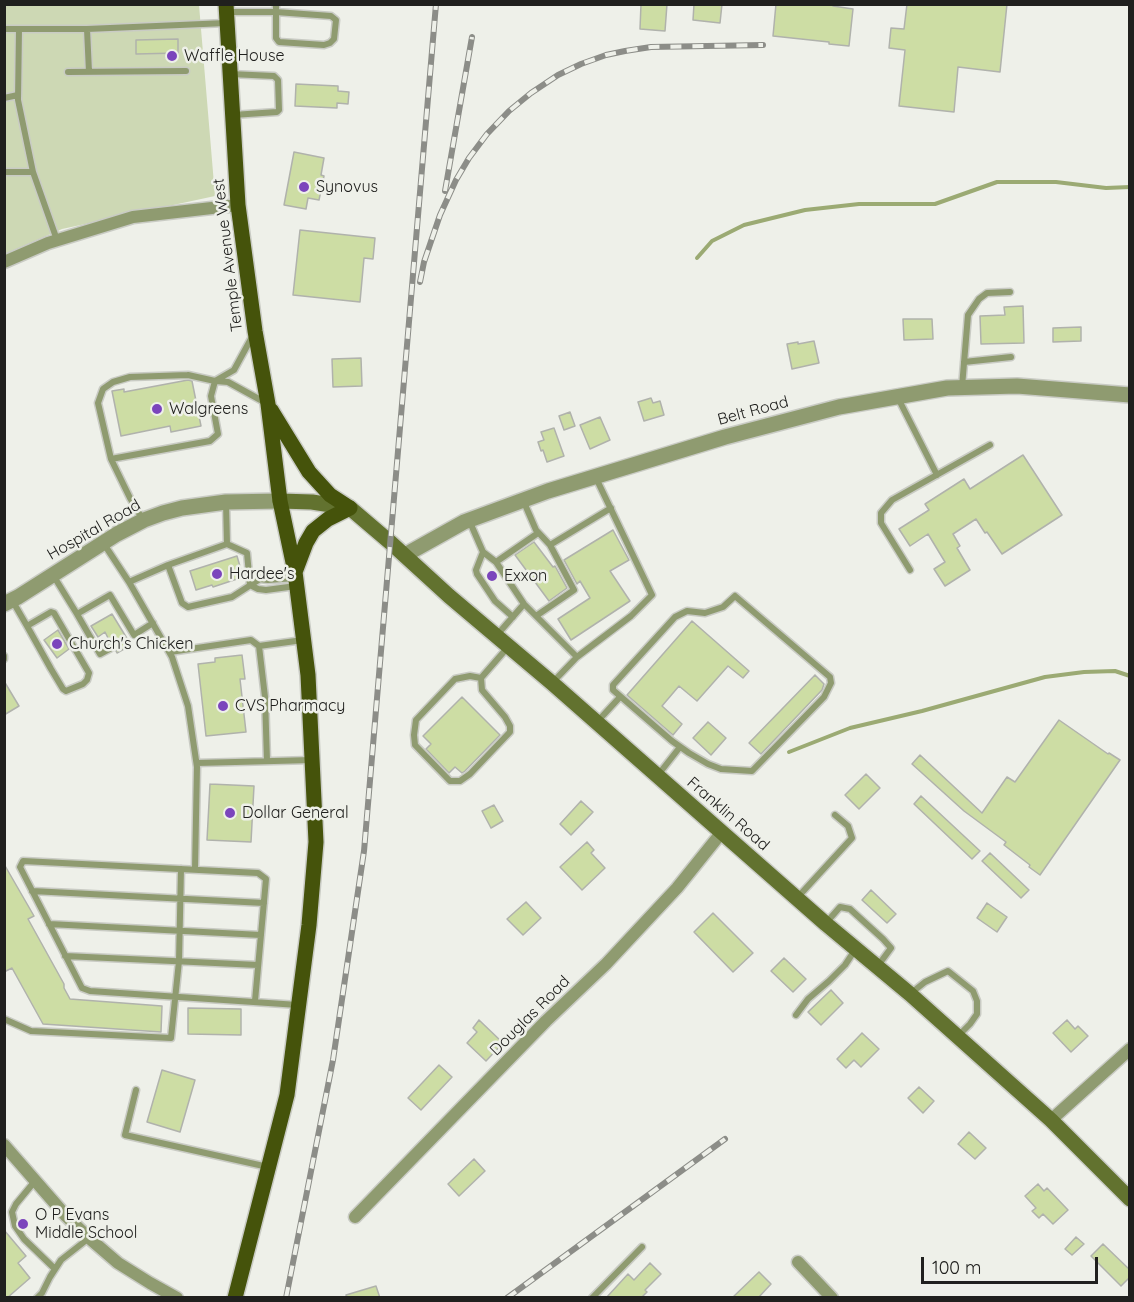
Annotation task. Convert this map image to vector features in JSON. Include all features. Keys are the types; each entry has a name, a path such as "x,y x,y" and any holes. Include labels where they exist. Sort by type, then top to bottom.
{"main road":[{"name":"Temple Avenue West","path":"226,13 238,205 280,501 295,579 308,675 316,842 309,925 287,1095 235,1298"},
{"path":"268,404 309,472 330,495 350,508"},
{"path":"280,501 312,502 350,508"},
{"path":"295,579 306,543 313,531 328,519 350,508"},
{"name":"Franklin Road","path":"350,508 826,924 910,994 1051,1120 1130,1199"}],"street":[{"path":"4,262 57,240 133,217 238,205"},
{"name":"Belt Road","path":"405,555 469,520 548,490 725,437 839,407 947,388 1017,386 1130,395"},
{"name":"Hospital Road","path":"8,602 103,542 144,520 182,508 225,502 280,501"},
{"name":"Douglas Road","path":"355,1217 606,964 677,888 722,832"},
{"path":"1051,1120 1130,1049"},
{"path":"4,1145 66,1216 89,1238 118,1263 177,1298"},
{"path":"798,1263 832,1298"}],"lane":[{"path":"4,29 87,29 226,13 276,12 331,16 336,20 334,39 324,45 279,42 276,38 276,12 276,4"},
{"path":"19,29 18,100 33,172 57,240"},
{"path":"87,29 89,72"},
{"path":"68,72 186,72"},
{"path":"229,74 274,76 278,80 278,112 232,115"},
{"path":"4,98 18,94"},
{"path":"4,172 33,172"},
{"path":"962,388 968,315 987,292 1010,292"},
{"path":"111,459 210,441 218,434 212,396 215,381 234,370 255,331"},
{"path":"964,362 1011,357"},
{"path":"144,520 130,498 111,459 98,403 103,388 113,381 130,377 188,375 228,382 268,404"},
{"path":"897,397 937,475"},
{"path":"910,570 881,523 881,513 892,500 990,445"},
{"path":"552,683 577,657 632,616 652,595 595,476"},
{"path":"523,500 536,530 550,545 574,590 536,616"},
{"path":"225,502 227,544"},
{"path":"550,545 611,508"},
{"path":"469,520 483,552 496,562 524,604 577,657"},
{"path":"496,562 538,533"},
{"path":"103,542 170,652 188,706 196,763 195,869"},
{"path":"129,582 227,544 247,553 250,585"},
{"path":"483,552 476,570 477,574 498,604 513,617"},
{"path":"168,565 182,603 188,608 232,597 260,579 295,579"},
{"path":"52,574 100,654 113,647"},
{"path":"77,614 110,595 134,635"},
{"path":"735,596 830,677 831,683 824,697 752,771 721,769 708,764 680,747 620,697 613,690 613,686 675,617 687,611 705,613 723,607 735,596"},
{"path":"8,602 27,626 63,689 66,691 87,680 89,673 54,613 51,612 27,626"},
{"path":"496,636 524,604"},
{"path":"127,639 153,623"},
{"path":"170,652 251,640 259,646 304,640"},
{"path":"259,646 265,697 267,761"},
{"path":"481,678 470,676 455,679 416,720 415,745 450,781 460,781 470,774 510,732 510,726 505,717 482,690 481,678 508,647"},
{"path":"597,722 620,697"},
{"path":"658,775 680,747"},
{"path":"196,763 312,760"},
{"path":"797,898 852,838 848,826 835,814"},
{"path":"255,1001 266,879 258,873 23,861 20,867 82,988 90,992 298,1005"},
{"path":"4,1019 31,1031 171,1038 179,961 182,869"},
{"path":"32,891 264,903"},
{"path":"826,924 840,907 850,909 891,948 877,967"},
{"path":"49,924 261,935"},
{"path":"796,1015 808,999 845,965 856,949"},
{"path":"65,956 258,965"},
{"path":"910,994 925,982 948,971 973,991 977,1001 977,1014 958,1037"},
{"path":"136,1090 124,1135 268,1167"},
{"path":"35,1181 12,1212 15,1226 24,1239 55,1269"},
{"path":"37,1298 61,1260 89,1238"},
{"path":"592,1298 642,1247"}],"green space":[{"path":"5,5 199,5 215,196 62,229 5,254"}],"building":[{"path":"641,4 667,4 665,31 640,29"},
{"path":"694,4 722,4 720,23 693,20"},
{"path":"776,4 833,4 833,6 853,9 849,46 773,36"},
{"path":"907,4 1007,4 1000,72 958,67 954,112 899,106 905,50 889,48 891,28 904,29"},
{"path":"178,39 178,53 136,54 136,40"},
{"path":"296,84 338,86 338,91 349,92 348,104 337,103 337,108 295,106"},
{"name":"Synovus","path":"294,152 324,158 321,175 324,176 319,200 308,198 306,209 284,205"},
{"path":"300,230 375,238 373,259 364,258 360,302 293,295"},
{"path":"1023,306 1024,343 981,344 980,316 1005,315 1004,307"},
{"path":"903,319 932,319 933,339 904,340"},
{"path":"1081,327 1081,341 1053,342 1053,328"},
{"path":"814,341 819,363 792,369 787,344"},
{"path":"361,358 362,386 333,387 332,359"},
{"name":"Walgreens","path":"192,381 201,426 171,432 170,426 121,436 112,391 124,389 124,392"},
{"path":"651,398 653,403 660,401 664,415 644,421 638,402"},
{"path":"570,412 575,426 564,430 559,416"},
{"path":"600,417 610,440 590,449 580,425"},
{"path":"554,428 564,456 547,462 538,442 544,440 541,432"},
{"path":"1023,455 1062,515 1002,554 976,519 953,534 960,546 957,548 970,570 945,586 934,569 945,562 928,534 910,546 899,529 929,510 925,504 964,479 970,489"},
{"path":"613,530 629,560 610,571 630,601 571,640 558,619 590,598 580,581 577,584 564,560"},
{"path":"534,542 553,567 555,566 567,588 549,601 515,555"},
{"name":"Hardee's","path":"237,556 243,577 196,590 190,571"},
{"path":"112,614 131,645 117,653 117,644 110,642 105,632 98,637 91,626"},
{"path":"692,621 749,671 743,678 728,666 697,701 679,686 662,706 682,724 673,735 627,695"},
{"name":"Church's Chicken","path":"58,630 69,649 57,658 44,640"},
{"name":"CVS Pharmacy","path":"242,655 245,679 240,679 246,732 206,736 198,664 215,662 215,658"},
{"path":"815,675 824,684 822,690 761,754 749,743"},
{"path":"4,681 19,706 4,715"},
{"path":"462,697 500,735 465,771 462,773 455,767 449,773 426,749 431,744 423,736"},
{"path":"1059,720 1120,760 1040,875 1004,845 1006,842 964,811 912,764 920,755 982,813 1007,777 1015,782"},
{"path":"708,722 726,738 711,755 693,738"},
{"path":"866,774 880,788 859,809 845,795"},
{"name":"Dollar General","path":"210,784 254,786 251,842 207,840"},
{"path":"921,796 980,851 972,859 914,804"},
{"path":"581,801 593,812 571,835 560,824"},
{"path":"494,805 503,821 491,828 482,811"},
{"path":"587,842 594,850 591,853 605,868 582,890 560,867"},
{"path":"990,853 1029,890 1021,898 982,861"},
{"path":"4,864 34,916 28,919 70,999 162,1006 161,1032 43,1024 12,968 4,972"},
{"path":"871,890 896,914 887,923 862,900"},
{"path":"526,902 541,918 523,935 507,919"},
{"path":"987,903 1007,917 997,932 977,918"},
{"path":"713,913 753,953 733,972 694,932"},
{"path":"784,958 806,979 793,992 771,971"},
{"path":"831,990 843,1003 821,1025 808,1012"},
{"path":"188,1008 241,1009 241,1035 188,1034"},
{"path":"479,1020 503,1043 486,1061 467,1043 477,1032 473,1028"},
{"path":"1067,1020 1075,1029 1078,1026 1088,1036 1071,1052 1053,1033"},
{"path":"862,1033 879,1049 861,1067 854,1060 846,1068 837,1059"},
{"path":"439,1065 452,1077 421,1110 408,1098"},
{"path":"162,1070 195,1080 180,1132 147,1122"},
{"path":"919,1087 934,1101 923,1113 908,1098"},
{"path":"969,1132 986,1148 975,1159 958,1144"},
{"path":"474,1159 485,1171 459,1196 448,1184"},
{"path":"1038,1184 1044,1191 1047,1188 1068,1210 1053,1224 1043,1214 1039,1218 1032,1211 1036,1208 1025,1196"},
{"path":"4,1230 26,1256 18,1263 30,1278 7,1298 4,1298"},
{"path":"1076,1237 1084,1244 1072,1255 1065,1249"},
{"path":"1103,1244 1130,1270 1130,1277 1121,1286 1091,1256"},
{"path":"650,1263 661,1274 645,1290 647,1292 641,1298 606,1298 628,1274 634,1280"},
{"path":"759,1272 771,1284 758,1298 732,1298"},
{"path":"376,1286 380,1298 347,1298 346,1295"}],"waterway":[{"path":"697,258 712,241 744,225 805,210 859,204 935,204 997,182 1056,182 1106,188 1130,187"},
{"path":"789,752 850,728 1045,677 1115,671 1130,676"}],"railway":[{"path":"286,1298 333,1060 364,851 436,4"},
{"path":"445,191 472,37"},
{"path":"420,282 424,262 440,215 456,180 487,134 509,111 531,93 558,75 581,64 625,51 651,47 763,45"},
{"path":"507,1298 725,1139"}],"place":[{"name":"Waffle House","path":"172,56"},
{"name":"Synovus","path":"304,187"},
{"name":"Walgreens","path":"157,409"},
{"name":"Hardee's","path":"217,574"},
{"name":"Exxon","path":"492,576"},
{"name":"Church's Chicken","path":"57,644"},
{"name":"CVS Pharmacy","path":"223,706"},
{"name":"Dollar General","path":"230,813"},
{"name":"O P Evans Middle School","path":"23,1224"}]}
